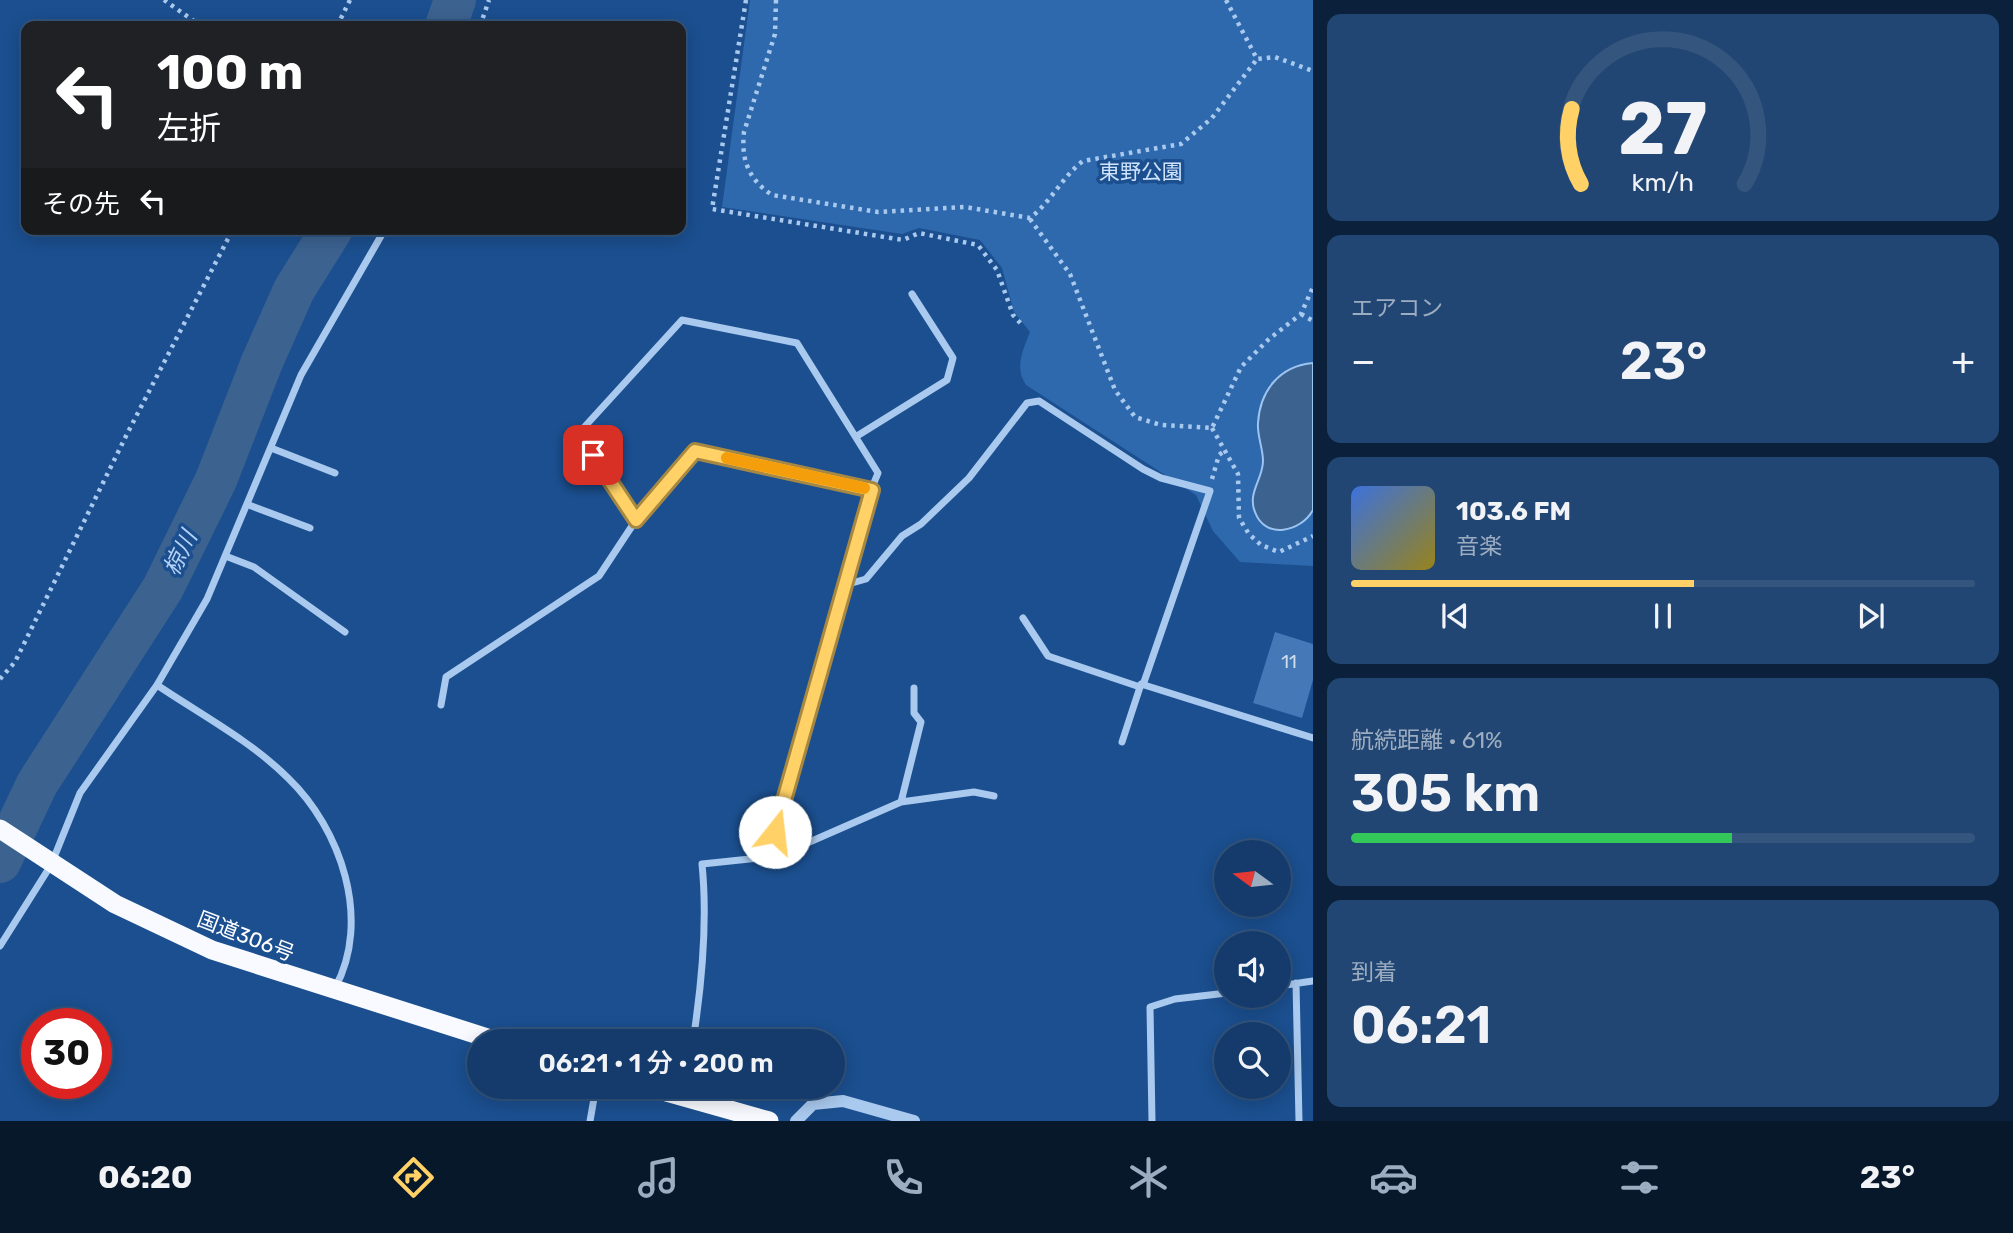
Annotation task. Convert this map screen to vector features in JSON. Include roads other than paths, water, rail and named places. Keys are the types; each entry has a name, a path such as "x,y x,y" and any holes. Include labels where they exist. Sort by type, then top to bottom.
{"highway":[{"name":"国道306号","path":"0,829 51,865 115,904 212,950 467,1032"},
{"path":"706,1099 769,1121"}],"street":[{"path":"0,946 51,865 80,793 157,685 207,599 228,557 314,349 381,235"},
{"path":"857,436 947,380 953,358 912,294"},
{"path":"636,520 578,434 682,320 797,343 878,473 768,857"},
{"path":"845,585 866,579 902,536 921,524 968,478 1027,403 1039,401 1161,478 1210,491 1122,742"},
{"path":"271,448 335,473"},
{"path":"441,705 446,677 599,576 636,520 695,451 872,490"},
{"path":"249,505 310,528"},
{"path":"228,557 254,566 307,608 345,632"},
{"path":"1023,618 1048,656 1313,738"},
{"path":"157,685 275,766 290,779 321,818 338,856 351,912 351,937 345,968 333,991"},
{"path":"901,802 921,722 914,713 914,688"},
{"path":"695,1029 701,990 705,889 702,864 768,857 789,851 901,802 974,792 994,796"},
{"path":"1291,984 1313,981"},
{"path":"1296,983 1299,1121"},
{"path":"1152,1121 1150,1007 1175,999 1214,994"},
{"path":"590,1121 594,1099"},
{"path":"796,1121 813,1104 843,1101 914,1121"}],"waterway":[{"name":"椋川","path":"448,21 455,0"},
{"name":"椋川","path":"0,862 37,784 163,588 216,480 262,362 294,290 328,235"}],"park label":[{"name":"東野公園","path":"1141,171"}]}
